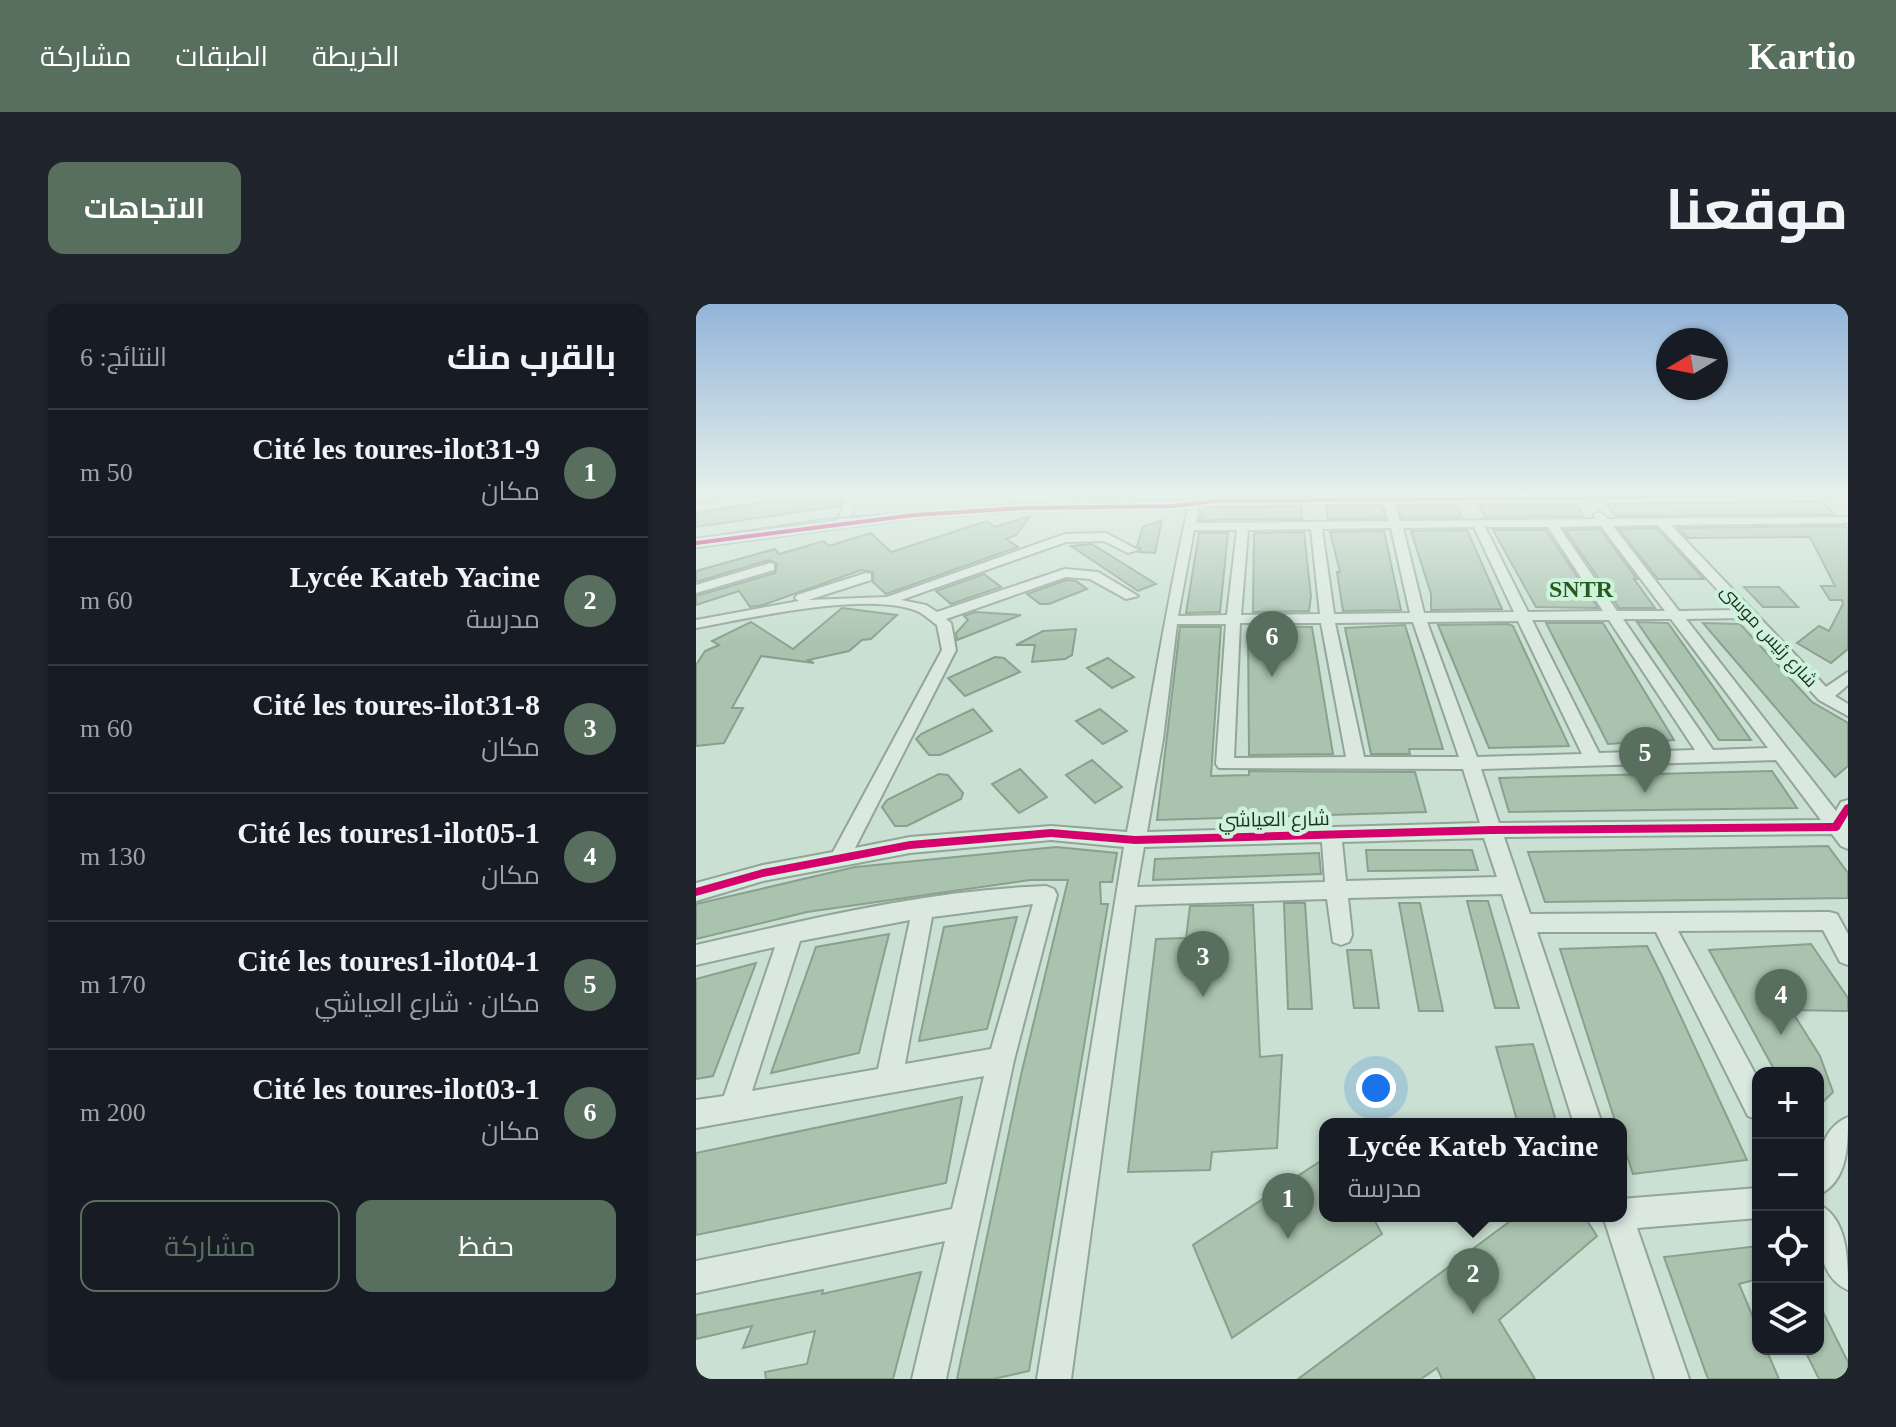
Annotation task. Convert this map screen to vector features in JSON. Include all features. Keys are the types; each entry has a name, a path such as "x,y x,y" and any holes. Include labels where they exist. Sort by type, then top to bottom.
{"street":[{"path":"696,624 821,604 889,599 1047,544"},
{"path":"1120,544 1132,550"},
{"path":"1054,1379 1125,896 1154,739 1170,620 1185,544"},
{"path":"1241,544 1233,620 1225,764 1470,763 1782,754"},
{"path":"1318,544 1327,617 1356,763"},
{"path":"1401,544 1418,616 1470,763 1586,1118"},
{"path":"1488,544 1594,760"},
{"path":"1565,544 1709,758"},
{"path":"1620,544 1842,834"},
{"name":"شارع رئيس موسى","path":"1682,544 1825,696 1848,711"},
{"path":"696,589 770,567"},
{"path":"937,617 1065,573 1093,575 1131,596"},
{"path":"750,615 866,577"},
{"path":"839,859 949,650 951,636 937,617 915,604 889,599"},
{"path":"1170,620 1748,614"},
{"path":"1825,696 1848,677"},
{"path":"1842,834 1848,807"},
{"name":"شارع العياشي","path":"696,892 763,873 910,845 1051,833 1135,840 1491,830 1842,834"},
{"path":"1331,836 1341,935"},
{"path":"1125,896 1509,885"},
{"path":"696,955 792,931 923,909 1015,896 1046,895 1001,1060 929,1379"},
{"path":"889,1079 923,909"},
{"path":"1520,923 1838,921 1848,955"},
{"path":"1662,922 1752,1094"},
{"path":"733,1108 792,931"},
{"path":"696,1114 1001,1060"},
{"path":"1824,1170 1848,1131"},
{"path":"1627,1214 1752,1204"},
{"path":"696,1277 964,1222"},
{"path":"1622,1222 1672,1379"},
{"path":"1824,1230 1848,1274"}],"building":[{"path":"813,544 883,544 891,552 915,544 1014,544 1018,547 886,594 873,582 873,572 861,570 763,605 750,607 739,591 696,605 696,596 775,573 777,564 769,560 696,582 696,571 775,549 779,554"},
{"path":"1092,544 1156,584 1138,591 1071,546"},
{"path":"1157,544 1155,553 1139,552 1141,549 1137,546"},
{"path":"1197,544 1227,544 1220,612 1186,613"},
{"path":"1254,544 1305,544 1311,596 1309,611 1253,612"},
{"path":"1333,544 1387,544 1401,610 1343,611 1337,572 1340,572"},
{"path":"1415,544 1473,544 1502,609 1431,610 1431,594"},
{"path":"1501,544 1555,544 1598,608 1536,607"},
{"path":"1575,544 1611,544 1655,608 1619,608"},
{"path":"1631,544 1672,544 1704,579 1658,579"},
{"path":"1814,544 1848,544 1848,649 1831,663 1797,643 1819,626 1829,631 1843,604 1842,600 1830,600 1821,586 1835,586"},
{"path":"984,574 1001,587 951,604 936,591"},
{"path":"1066,580 1076,581 1087,589 1049,604 1040,604 1027,594"},
{"path":"1744,587 1779,587 1798,607 1763,607"},
{"path":"842,608 897,615 871,639 862,640 849,651 808,660 814,663 761,656 732,708 743,708 724,743 696,746 696,665 705,651 719,645 712,641 751,622 793,649"},
{"path":"975,612 1021,615 957,640 956,633 968,620 964,616"},
{"path":"1637,622 1668,623 1751,740 1719,740"},
{"path":"1546,623 1603,623 1674,740 1608,744"},
{"path":"1703,623 1740,624 1812,702 1848,723 1848,766 1835,777"},
{"path":"1405,625 1443,749 1409,749 1410,754 1371,754 1345,628"},
{"path":"1438,625 1513,626 1569,746 1489,748"},
{"path":"1254,626 1312,627 1333,754 1249,755 1248,630 1255,629"},
{"path":"1180,627 1221,627 1211,776 1249,775 1249,771 1415,772 1426,812 1157,820"},
{"path":"1076,629 1072,655 1065,659 1032,662 1035,645 1016,645 1043,631"},
{"path":"995,657 1004,658 1020,672 965,696 948,678"},
{"path":"1108,658 1134,677 1112,688 1087,668"},
{"path":"973,709 992,731 940,755 929,755 916,739 921,734"},
{"path":"1100,709 1127,731 1103,744 1076,721"},
{"path":"1092,760 1122,787 1095,803 1066,775"},
{"path":"1020,769 1047,797 1019,813 992,784"},
{"path":"1772,771 1797,808 1509,812 1499,778"},
{"path":"939,774 948,775 963,793 961,799 907,826 895,826 882,807 887,800"},
{"path":"1828,846 1848,873 1848,898 1545,902 1528,852"},
{"path":"1056,847 1117,853 1112,882 1100,882 1101,904 1108,904 1029,1371 993,1379 957,1379 1021,1075 1068,880 1030,880 807,912 696,939 696,904 855,867"},
{"path":"1366,850 1472,850 1478,870 1368,871"},
{"path":"1319,853 1321,874 1153,880 1155,859"},
{"path":"1467,901 1488,901 1519,1008 1495,1008"},
{"path":"1284,903 1305,903 1312,1009 1288,1009"},
{"path":"1399,903 1420,903 1443,1011 1419,1011"},
{"path":"1253,905 1260,1057 1282,1055 1277,1148 1212,1152 1210,1170 1128,1172 1156,939 1186,938 1190,906"},
{"path":"1017,917 987,1029 919,1041 944,927"},
{"path":"889,934 859,1053 771,1073 816,947"},
{"path":"1811,944 1848,998 1848,1011 1791,1010 1824,1067 1773,1067 1709,950"},
{"path":"1647,946 1747,1160 1633,1174 1627,1156 1627,1118 1614,1118 1560,949"},
{"path":"1347,950 1371,950 1379,1008 1354,1008"},
{"path":"756,963 713,1076 696,1079 696,979"},
{"path":"1533,1044 1555,1118 1516,1118 1496,1047"},
{"path":"1824,1067 1833,1092 1824,1101"},
{"path":"962,1097 946,1183 696,1235 696,1153"},
{"path":"1319,1162 1319,1222 1375,1222 1382,1234 1232,1338 1193,1245"},
{"path":"1509,1222 1588,1222 1597,1236 1499,1320 1535,1379 1442,1379 1437,1368 1421,1379 1298,1379"},
{"path":"1752,1247 1752,1281 1739,1284 1752,1315 1752,1355 1769,1355 1779,1379 1708,1379 1664,1257"},
{"path":"921,1272 893,1379 766,1379 765,1372 807,1364 815,1331 743,1348 752,1326 696,1339 696,1315 823,1290 822,1294"},
{"path":"1824,1314 1848,1362 1848,1379 1819,1379 1807,1355 1824,1355"}],"cycle path":[{"path":"696,892 763,873 910,845 1051,833 1135,840 1491,830 1836,827 1848,807"}],"place":[{"name":"Cité les toures-ilot03-1","path":"1272,677"},
{"name":"Cité les toures1-ilot04-1","path":"1645,793"},
{"name":"Cité les toures-ilot31-8","path":"1203,997"},
{"name":"Cité les toures1-ilot05-1","path":"1781,1035"},
{"name":"Cité les toures-ilot31-9","path":"1288,1239"},
{"name":"Lycée Kateb Yacine","path":"1473,1314"}],"district":[{"name":"SNTR","path":"1581,589"}]}
